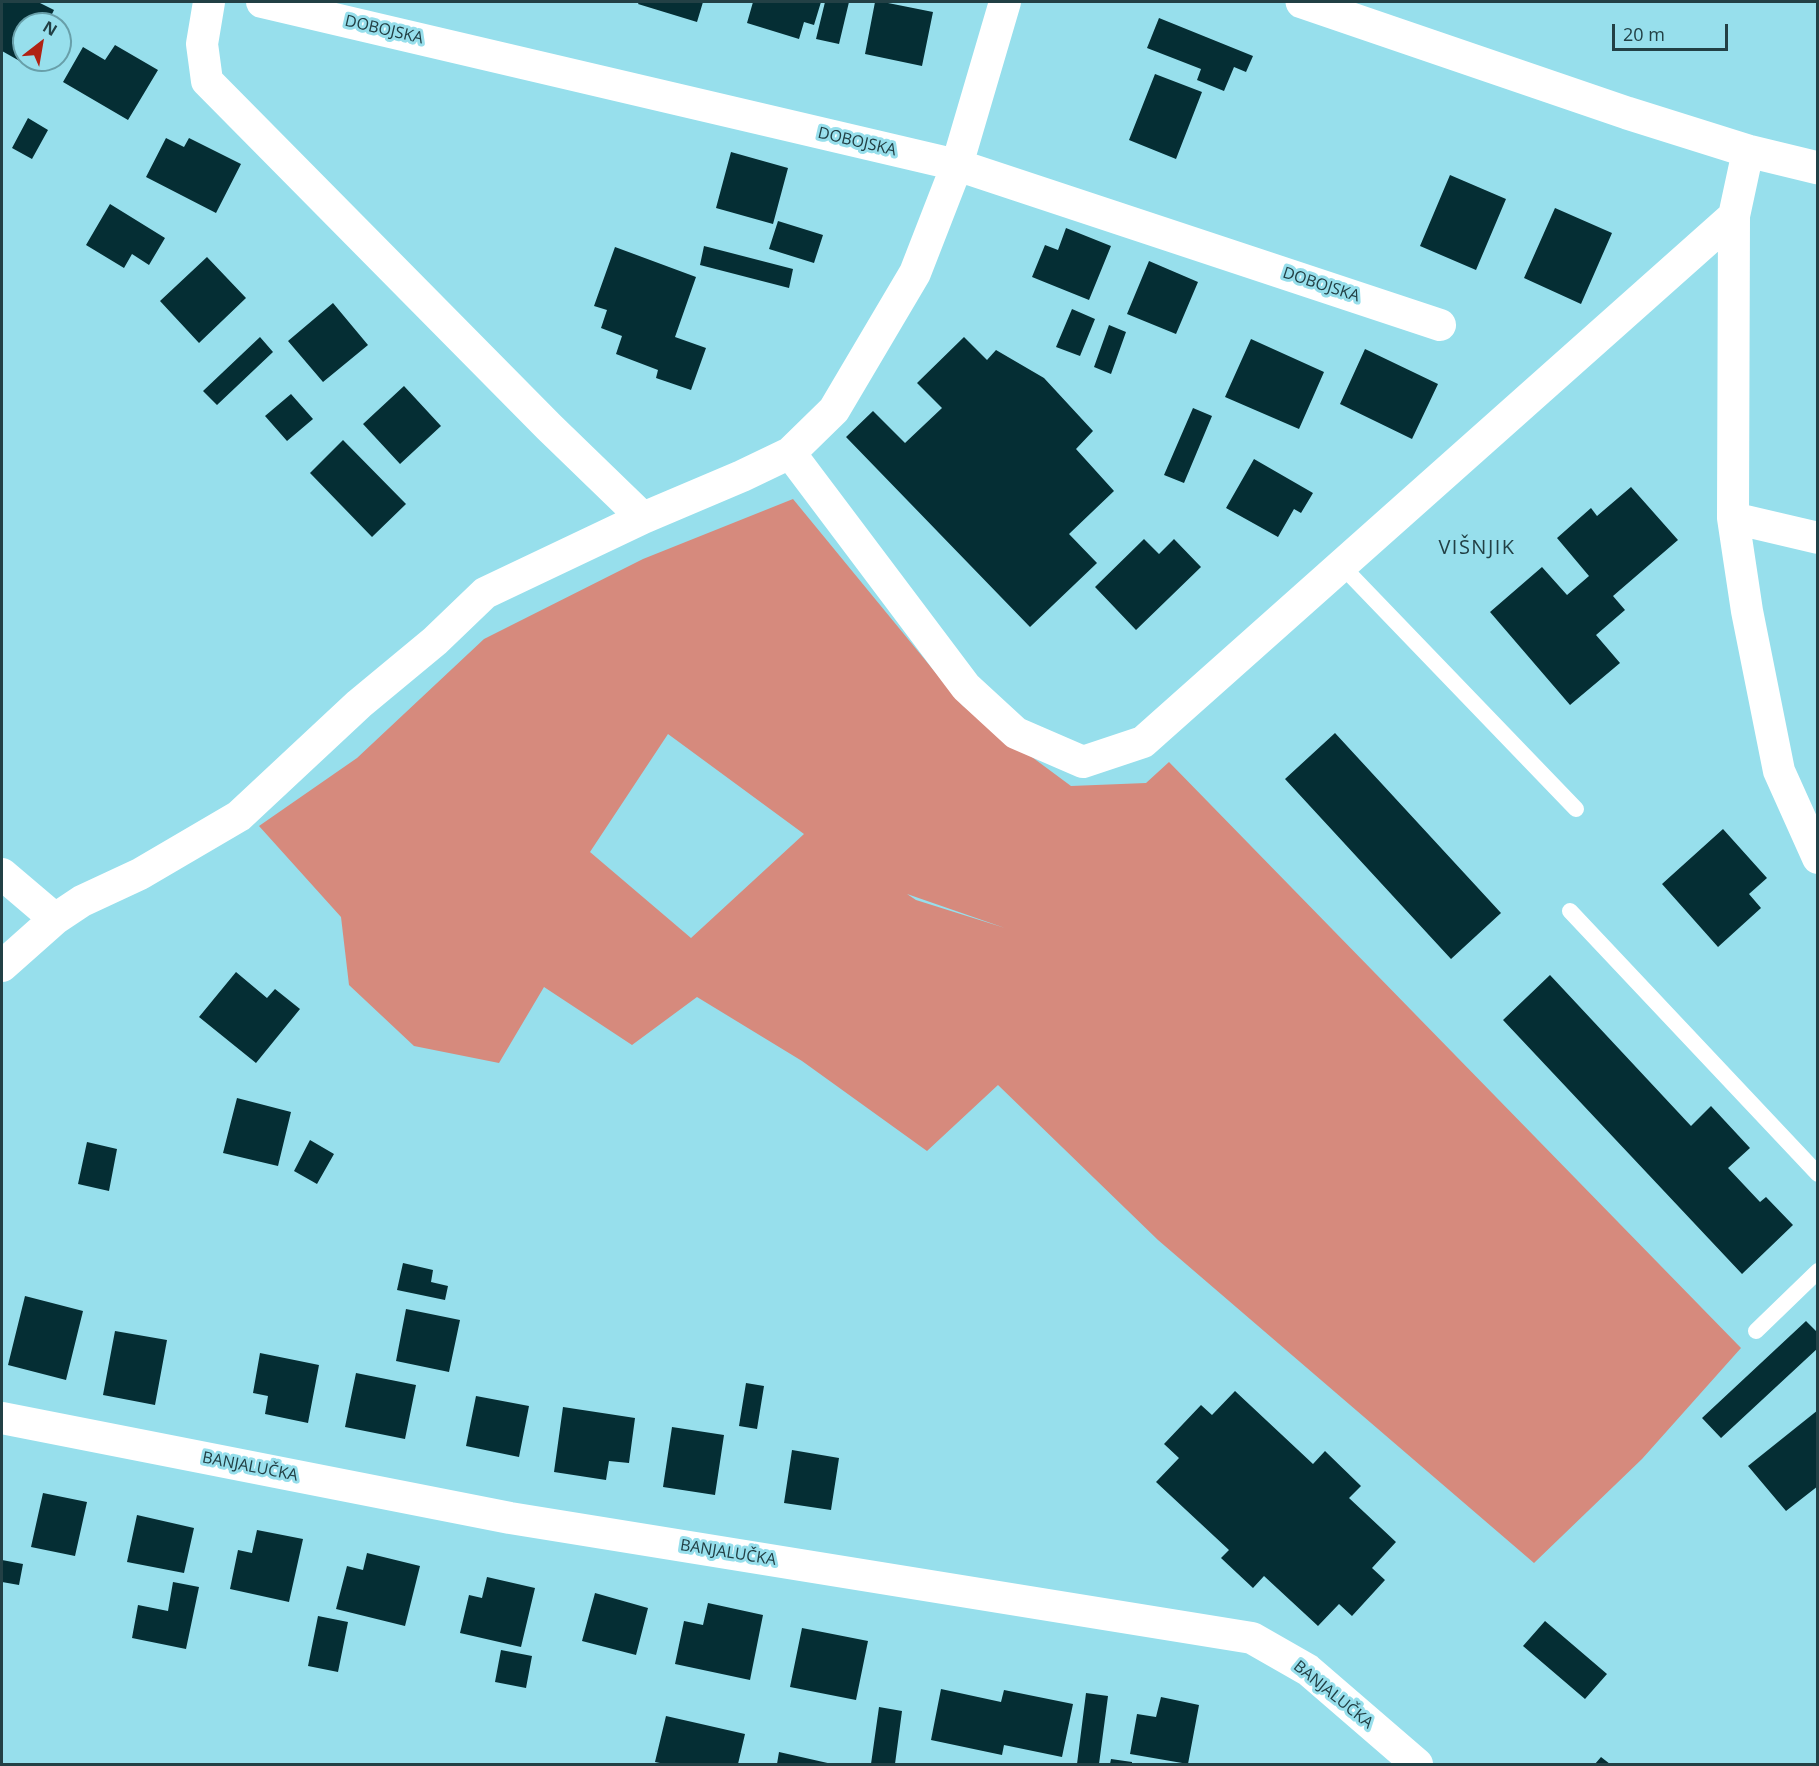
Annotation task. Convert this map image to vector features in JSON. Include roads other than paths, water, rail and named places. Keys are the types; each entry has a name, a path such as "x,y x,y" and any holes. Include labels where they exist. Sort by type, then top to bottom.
{"main road":[{"path":"1302,2 1748,152 1818,168"}],"street":[{"path":"209,2 201,44 207,81 549,427 643,518"},
{"name":"DOBOJSKA","path":"262,2 957,165 1440,325"},
{"path":"2,966 55,920 82,901 140,874 239,816 359,704 435,641 485,593 643,518 790,453 834,410 915,273 957,165 1005,2"},
{"path":"1748,152 1734,216 1733,518 1747,611 1779,771 1818,858"},
{"path":"790,453 966,687 1016,734 1083,762 1143,742 1734,216"},
{"path":"1733,518 1818,538"},
{"path":"2,874 55,920"},
{"name":"BANJALUČKA","path":"2,1418 510,1518 1252,1638 1308,1670 1417,1764"}],"lane":[{"path":"1341,565 1576,809"},
{"path":"1570,911 1818,1174"},
{"path":"1756,1332 1818,1271"}],"district":[{"name":"VIŠNJIK","path":"1477,548"}]}
